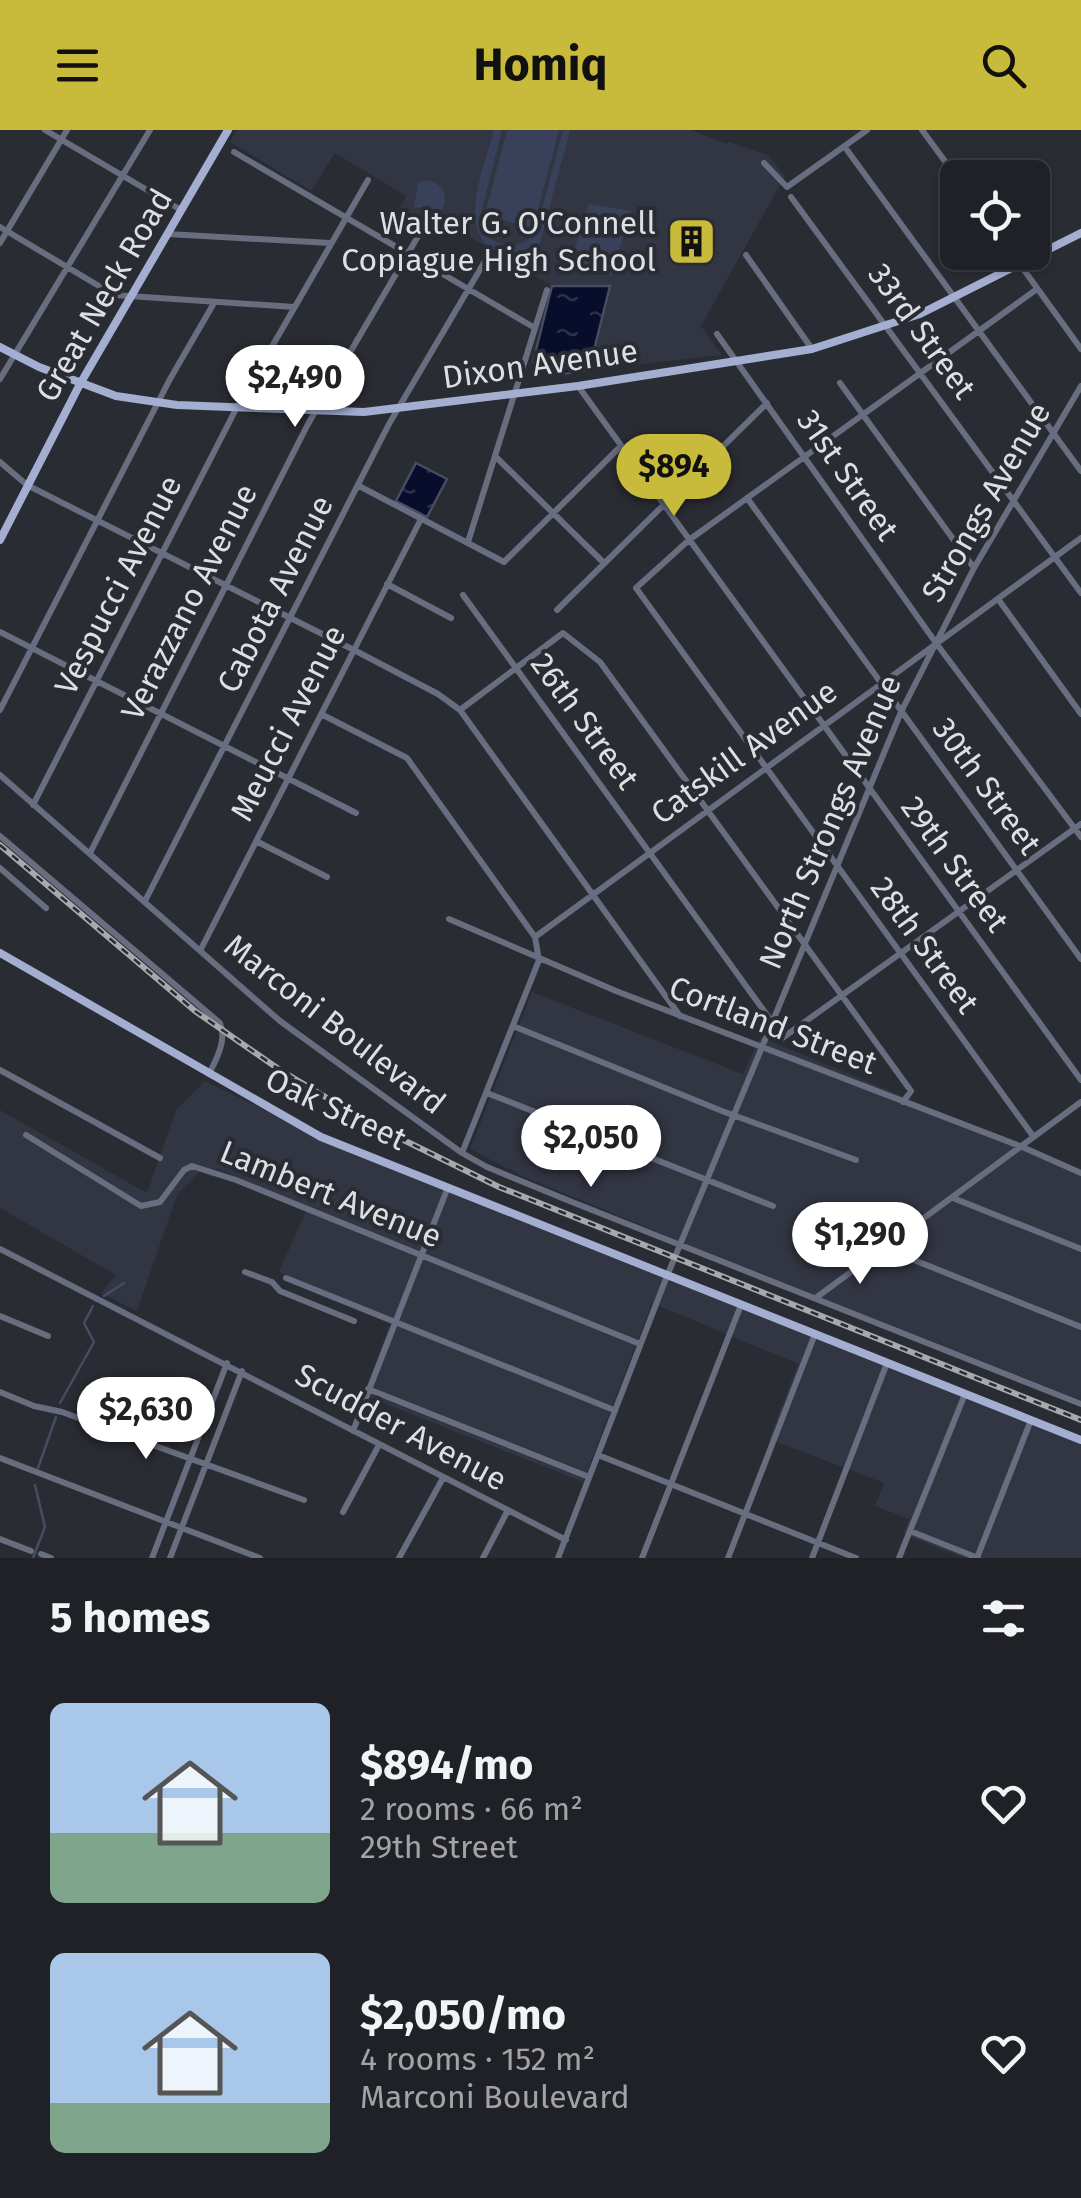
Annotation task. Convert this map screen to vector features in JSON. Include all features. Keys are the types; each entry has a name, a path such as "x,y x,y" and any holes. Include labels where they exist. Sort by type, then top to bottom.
{"main road":[{"name":"Great Neck Road","path":"0,540 80,384 228,130"},
{"name":"Dixon Avenue","path":"1050,248 1081,233"},
{"name":"Dixon Avenue","path":"0,348 80,384 116,396 158,403 317,413 401,408 578,386 812,348 887,326 1005,270"},
{"name":"Oak Street","path":"0,953 322,1137 1081,1440"}],"street":[{"path":"45,130 181,210"},
{"path":"0,243 4,230 67,130"},
{"path":"0,378 150,130"},
{"path":"764,163 787,188 866,130"},
{"path":"922,130 944,160"},
{"path":"847,150 1081,471"},
{"path":"234,152 535,328"},
{"name":"Vespucci Avenue","path":"34,805 236,409 368,180"},
{"name":"33rd Street","path":"792,196 1081,593"},
{"name":"Verazzano Avenue","path":"90,853 308,424 428,221"},
{"path":"4,230 114,296 294,306"},
{"path":"166,234 331,243"},
{"path":"746,255 812,348"},
{"name":"Cabota Avenue","path":"145,901 389,424 485,261"},
{"path":"1024,270 1081,349"},
{"path":"689,540 1037,289"},
{"path":"468,542 547,290"},
{"path":"0,710 158,403 214,303"},
{"name":"31st Street","path":"717,334 936,643 1078,826 1081,837"},
{"path":"840,382 974,568"},
{"name":"29th Street","path":"578,386 1081,1080"},
{"name":"Strongs Avenue","path":"936,643 974,568 1081,386"},
{"path":"557,610 766,403"},
{"path":"359,486 504,562 621,446"},
{"path":"497,458 604,562"},
{"path":"0,462 27,484 354,650 438,694 460,710 680,1016"},
{"name":"30th Street","path":"747,498 1081,959"},
{"name":"Meucci Avenue","path":"200,950 420,519"},
{"name":"Catskill Avenue","path":"535,936 1081,538"},
{"name":"28th Street","path":"689,540 636,588 1033,1136"},
{"path":"387,584 451,618"},
{"name":"26th Street","path":"463,595 772,1022"},
{"path":"998,599 1081,714"},
{"path":"0,632 356,814"},
{"path":"460,710 564,634 600,662 910,1091 905,1099"},
{"name":"North Strongs Avenue","path":"558,1558 706,1179 901,712 936,643"},
{"path":"321,714 407,758 535,936 539,960 462,1153"},
{"name":"Marconi Boulevard","path":"0,775 319,1051 462,1153 493,1170 1081,1404"},
{"path":"767,1034 781,1039 1078,826"},
{"path":"0,836 220,1023 220,1052 209,1075"},
{"path":"256,841 326,877"},
{"path":"0,868 46,908"},
{"name":"Cortland Street","path":"449,919 539,960 905,1099 1081,1174"},
{"path":"513,1026 856,1160"},
{"path":"0,1070 160,1158"},
{"path":"487,1093 773,1206"},
{"path":"816,1298 1081,1102"},
{"name":"Lambert Avenue","path":"26,1135 141,1206 160,1202 184,1170 192,1166 236,1180 640,1344"},
{"path":"354,1431 448,1187"},
{"path":"954,1198 1081,1249"},
{"path":"883,1247 1081,1327"},
{"name":"Scudder Avenue","path":"0,1248 566,1540"},
{"path":"244,1272 354,1321"},
{"path":"286,1278 614,1410"},
{"path":"642,1558 741,1305"},
{"path":"0,1316 48,1336"},
{"path":"728,1558 815,1334"},
{"path":"812,1558 887,1362"},
{"path":"152,1558 227,1363"},
{"path":"170,1558 242,1371"},
{"path":"368,1389 589,1477"},
{"path":"0,1392 304,1500"},
{"path":"899,1558 965,1394"},
{"path":"910,1531 978,1558 1031,1420"},
{"path":"343,1512 380,1445"},
{"path":"598,1456 856,1558"},
{"path":"0,1458 260,1558"},
{"path":"399,1558 443,1478"},
{"path":"483,1558 506,1512"},
{"path":"0,1539 31,1550"},
{"path":"41,1554 51,1558"}],"shaded area":[{"path":"237,130 691,130 768,155 785,176 701,326 722,355 589,370 609,286 552,286 441,220 397,214 406,196 335,153 311,191 230,142"},
{"path":"494,130 502,130 480,217 491,239 509,245 526,241 536,232 563,130 570,130 533,270 526,268 533,246 514,253 500,252 483,241 477,228 476,195"},
{"path":"507,130 559,130 533,228 485,215"},
{"path":"426,180 443,190 442,210 414,207 418,182"},
{"path":"589,204 632,211 611,275 568,269"},
{"path":"532,992 743,1074 760,1037 1081,1170 1081,1400 735,1264 520,1175 470,1149"},
{"path":"205,1081 326,1139 677,1275 1081,1442 1081,1558 964,1558 903,1534 909,1519 875,1506 884,1483 769,1439 798,1364 652,1303 583,1482 363,1395 392,1319 279,1272 307,1208 216,1168 212,1177 199,1172 177,1195 137,1311 101,1293 116,1275 0,1208 0,1110 147,1193 176,1110"}],"water":[{"path":"552,286 610,286 589,370 550,376 533,362"},
{"path":"416,463 447,479 427,517 396,501"}],"waterway":[{"path":"104,1296 124,1283"},
{"path":"60,1403 94,1342 84,1323 93,1306"},
{"path":"38,1468 56,1417"},
{"path":"33,1558 45,1527 35,1485"}],"railway":[{"path":"0,845 195,1011 280,1070 371,1124 499,1187 1081,1420"}],"place":[{"name":"Walter G. O'Connell Copiague High School","path":"691,241"}]}
